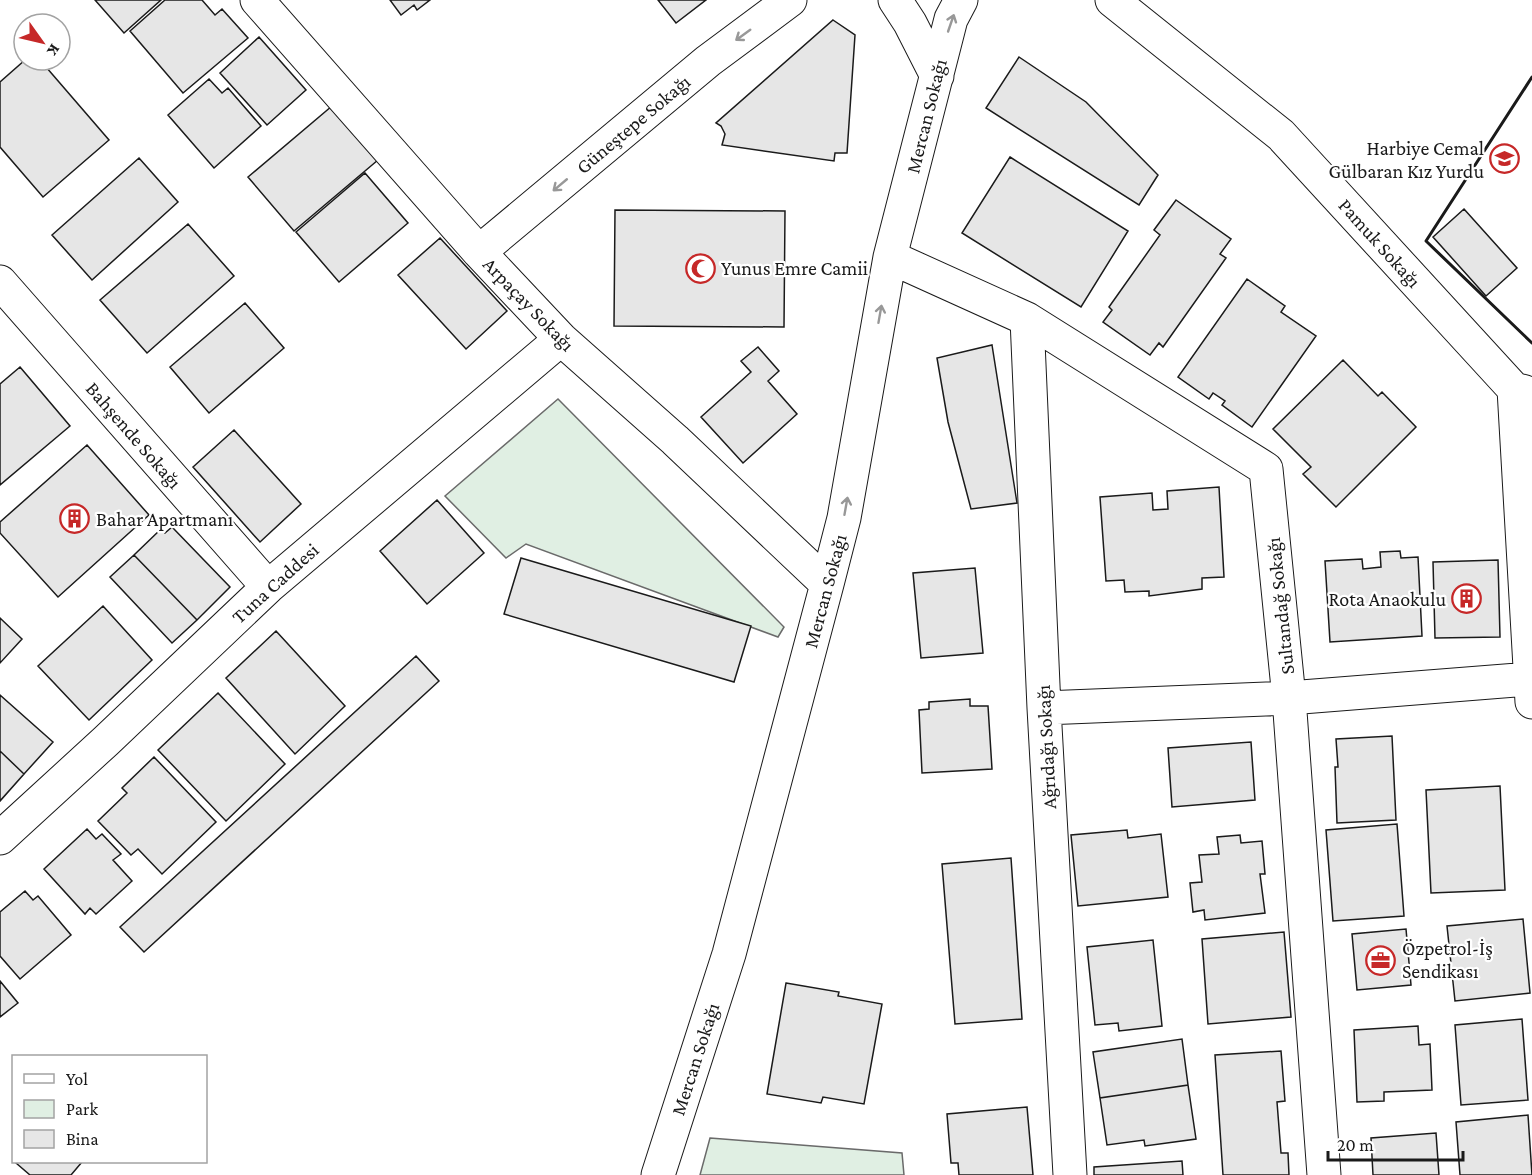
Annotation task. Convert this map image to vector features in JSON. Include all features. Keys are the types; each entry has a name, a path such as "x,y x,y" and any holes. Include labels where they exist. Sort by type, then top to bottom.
{"street":[{"name":"Arpaçay Sokağı","path":"257,0 479,252 561,339 675,440 827,584"},
{"name":"Güneştepe Sokağı","path":"479,252 708,61 790,0"},
{"path":"895,0 910,23 937,76"},
{"name":"Mercan Sokağı","path":"658,1175 729,954 827,584 844,518 890,257 951,19 962,0"},
{"name":"Pamuk Sokağı","path":"1112,0 1281,135 1523,393"},
{"name":"Sultandağ Sokağı","path":"890,257 1027,319 1266,469 1289,698 1324,1175"},
{"name":"Bahşende Sokağı","path":"0,282 268,587"},
{"name":"Ağrıdağı Sokağı","path":"1027,319 1044,708 1070,1175"},
{"name":"Tuna Caddesi","path":"0,838 268,587 561,339"},
{"path":"1044,708 1531,690 1523,393"}],"green space":[{"path":"558,399 784,627 778,637 526,544 506,558 445,496"},
{"path":"710,1138 902,1153 904,1175 700,1175"}],"building":[{"path":"95,0 161,0 124,33"},
{"path":"165,0 202,0 215,15 222,9 248,38 183,93 130,31"},
{"path":"390,0 430,0 417,10 414,5 401,15"},
{"path":"658,0 706,0 676,23"},
{"path":"833,20 855,35 847,153 835,153 834,161 722,145 725,134 721,126 716,123"},
{"path":"259,37 306,90 267,125 220,73"},
{"path":"1019,57 1086,102 1158,175 1139,205 986,108"},
{"path":"12,71 50,72 109,140 43,197 0,147 0,82"},
{"path":"209,79 222,93 228,88 261,126 214,168 168,115"},
{"path":"332,106 378,160 294,231 248,177"},
{"path":"1010,157 1128,231 1081,307 962,233"},
{"path":"139,158 178,202 92,280 52,235"},
{"path":"365,173 408,223 339,282 296,232"},
{"path":"1176,200 1231,239 1220,254 1226,258 1163,347 1159,343 1150,355 1103,322 1112,310 1109,307 1160,235 1154,230"},
{"path":"1464,209 1517,268 1486,296 1433,237"},
{"name":"Yunus Emre Camii","path":"615,210 785,211 784,327 614,326"},
{"path":"188,224 234,276 147,353 100,300"},
{"path":"440,238 507,311 466,349 398,275"},
{"path":"1247,279 1285,306 1281,312 1316,336 1252,427 1222,405 1225,401 1213,393 1209,399 1178,377"},
{"path":"245,303 284,348 209,413 170,367"},
{"path":"992,345 1017,503 971,509 948,422 937,358"},
{"path":"758,347 779,371 768,381 797,414 743,463 701,417 751,372 741,361"},
{"path":"1343,360 1378,396 1382,392 1416,427 1336,507 1303,474 1311,467 1273,429"},
{"path":"20,367 70,426 0,485 0,384"},
{"path":"234,430 301,504 260,542 193,467"},
{"name":"Bahar Apartmanı","path":"87,445 149,515 58,597 0,533 0,522"},
{"path":"1219,487 1224,577 1202,578 1202,589 1149,596 1149,591 1125,592 1124,580 1106,581 1100,497 1152,493 1153,510 1168,509 1167,491"},
{"path":"437,500 484,553 427,604 380,551"},
{"path":"172,527 230,587 197,620 134,555 161,529 165,533"},
{"path":"1400,551 1401,558 1418,557 1422,636 1330,642 1325,561 1362,559 1363,569 1381,567 1380,552"},
{"path":"134,555 197,620 172,643 110,577"},
{"path":"521,558 751,626 734,682 504,614"},
{"name":"Rota Anaokulu","path":"1498,560 1500,637 1435,638 1433,562"},
{"path":"975,568 983,653 921,658 913,573"},
{"path":"103,606 152,660 89,720 38,666"},
{"path":"0,618 22,639 0,663"},
{"path":"276,631 345,706 295,754 226,678"},
{"path":"416,656 439,681 144,952 120,927"},
{"path":"218,693 285,764 226,821 158,750"},
{"path":"0,695 53,742 24,774 0,751"},
{"path":"970,699 970,706 988,706 992,769 922,773 919,710 929,709 929,702"},
{"path":"1392,736 1396,820 1337,823 1336,739"},
{"path":"1251,742 1255,800 1172,807 1168,748"},
{"path":"0,751 24,774 0,801"},
{"path":"154,757 216,822 162,874 138,849 131,855 98,821 127,793 122,788"},
{"path":"1500,786 1505,890 1431,893 1426,790"},
{"path":"1397,824 1404,916 1333,921 1326,830"},
{"path":"87,829 96,839 102,834 121,854 113,860 132,881 96,914 90,908 85,914 44,869"},
{"path":"1127,830 1128,838 1161,834 1168,897 1078,906 1071,835"},
{"path":"1240,835 1241,843 1262,841 1265,874 1260,874 1265,913 1205,920 1204,910 1193,912 1190,883 1202,882 1199,855 1219,854 1217,837"},
{"path":"1011,858 1022,1019 955,1024 942,864"},
{"path":"25,891 33,900 38,896 71,935 20,979 0,956 0,912"},
{"path":"1523,919 1530,993 1455,1001 1447,926"},
{"name":"Özpetrol-İş Sendikası","path":"1406,929 1411,985 1357,990 1352,934"},
{"path":"1284,932 1291,1017 1208,1024 1202,939"},
{"path":"1153,940 1162,1026 1119,1031 1118,1023 1095,1025 1087,947"},
{"path":"0,981 18,1003 0,1017"},
{"path":"786,983 839,992 838,996 882,1004 864,1104 823,1097 821,1103 767,1094"},
{"path":"1522,1019 1528,1100 1461,1105 1455,1025"},
{"path":"1418,1026 1419,1045 1430,1044 1432,1090 1384,1092 1384,1101 1357,1102 1354,1030"},
{"path":"1182,1039 1188,1085 1100,1098 1093,1052"},
{"path":"1281,1051 1285,1101 1277,1102 1281,1153 1288,1153 1289,1175 1223,1175 1215,1055"},
{"path":"1188,1085 1196,1139 1145,1146 1144,1140 1107,1145 1100,1098"},
{"path":"1027,1107 1033,1175 959,1175 958,1163 951,1163 947,1114"},
{"path":"1528,1115 1532,1175 1460,1175 1456,1122"},
{"path":"1436,1133 1439,1175 1373,1175 1371,1138"},
{"path":"1182,1161 1183,1175 1094,1175 1094,1167"},
{"path":"16,1163 81,1163 71,1175 30,1175"}],"wall":[{"path":"1532,77 1426,241 1532,343"}],"place":[{"name":"Harbiye Cemal Gülbaran Kız Yurdu","path":"1505,159"},
{"name":"Yunus Emre Camii","path":"700,268"},
{"name":"Bahar Apartmanı","path":"75,519"},
{"name":"Rota Anaokulu","path":"1467,599"},
{"name":"Özpetrol-İş Sendikası","path":"1381,960"}]}
